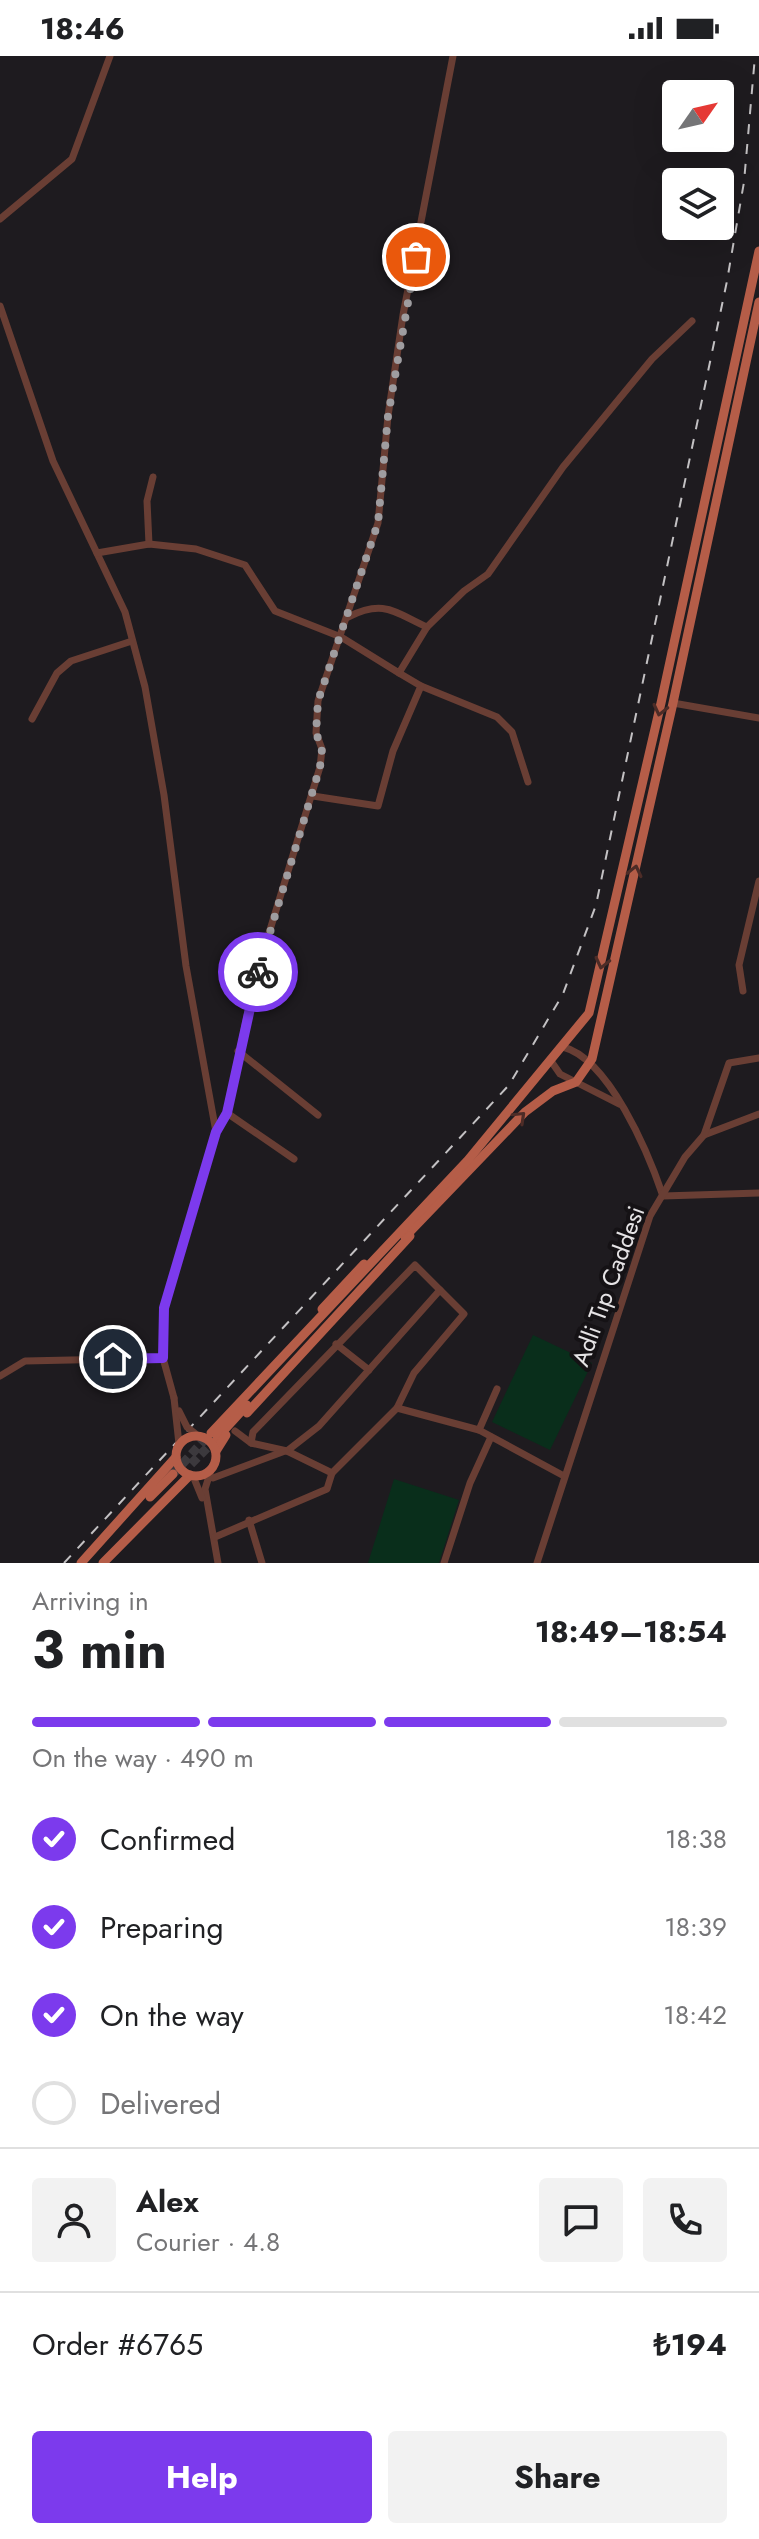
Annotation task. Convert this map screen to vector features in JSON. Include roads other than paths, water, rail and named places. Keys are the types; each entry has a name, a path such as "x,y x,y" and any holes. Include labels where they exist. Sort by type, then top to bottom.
{"main road":[{"path":"176,1457 181,1470 192,1476 212,1474 216,1451 402,1249 414,1224 589,1013 759,251"},
{"path":"214,1436 414,1224 525,1112 553,1091 576,1082 590,1062 673,703 759,302"},
{"path":"84,1563 176,1457 179,1444 198,1436 219,1418 389,1238 414,1224"},
{"path":"198,1436 209,1440 216,1451"},
{"path":"84,1563 176,1476 100,1563"},
{"path":"100,1563 192,1476"}],"street":[{"path":"0,219 72,159 110,56"},
{"path":"198,1436 187,1427 174,1398 163,1358 164,1308 216,1132 227,1113 254,982 313,796 322,749 316,733 318,701 378,523 388,416 403,315 453,56"},
{"path":"0,306 53,461 125,612 145,687 186,966 216,1132"},
{"path":"399,673 427,627 464,591 488,574 563,467 652,359 692,321"},
{"path":"149,544 147,501 153,477"},
{"path":"97,553 149,544 196,549 245,565 275,611 341,637 421,686 497,717 512,732 528,782"},
{"path":"348,617 375,606 389,608 427,627"},
{"path":"32,719 57,673 71,661 132,641"},
{"path":"313,796 378,806 393,751 421,686"},
{"path":"673,703 759,718"},
{"path":"743,991 739,965 759,881"},
{"path":"563,1047 579,1051 621,1105 647,1150 663,1196 759,1193"},
{"path":"238,1051 318,1115"},
{"name":"Adli Tıp Caddesi","path":"537,1563 650,1216 685,1157 704,1135 729,1063 759,1058"},
{"path":"551,1061 560,1074 621,1105"},
{"path":"227,1113 294,1159"},
{"path":"704,1135 759,1114"},
{"path":"215,1537 327,1489 332,1473 397,1408 414,1373 464,1314 415,1265 253,1432 251,1443"},
{"path":"217,1563 205,1489 212,1474 287,1451 319,1426 440,1290"},
{"path":"336,1344 369,1370"},
{"path":"0,1376 25,1361 163,1358"},
{"path":"479,1430 497,1389"},
{"path":"174,1398 179,1444"},
{"path":"397,1408 479,1430 564,1476"},
{"path":"232,1432 251,1443 287,1451 332,1473"},
{"path":"444,1563 470,1483 491,1437"},
{"path":"192,1476 201,1492 215,1537 217,1563"},
{"path":"249,1520 262,1563"}],"tunnel":[{"path":"173,1474 211,1433"},
{"path":"191,1464 217,1438"}],"railway":[{"path":"64,1563 509,1085 563,994 596,905 727,281 744,182 755,56"}]}
